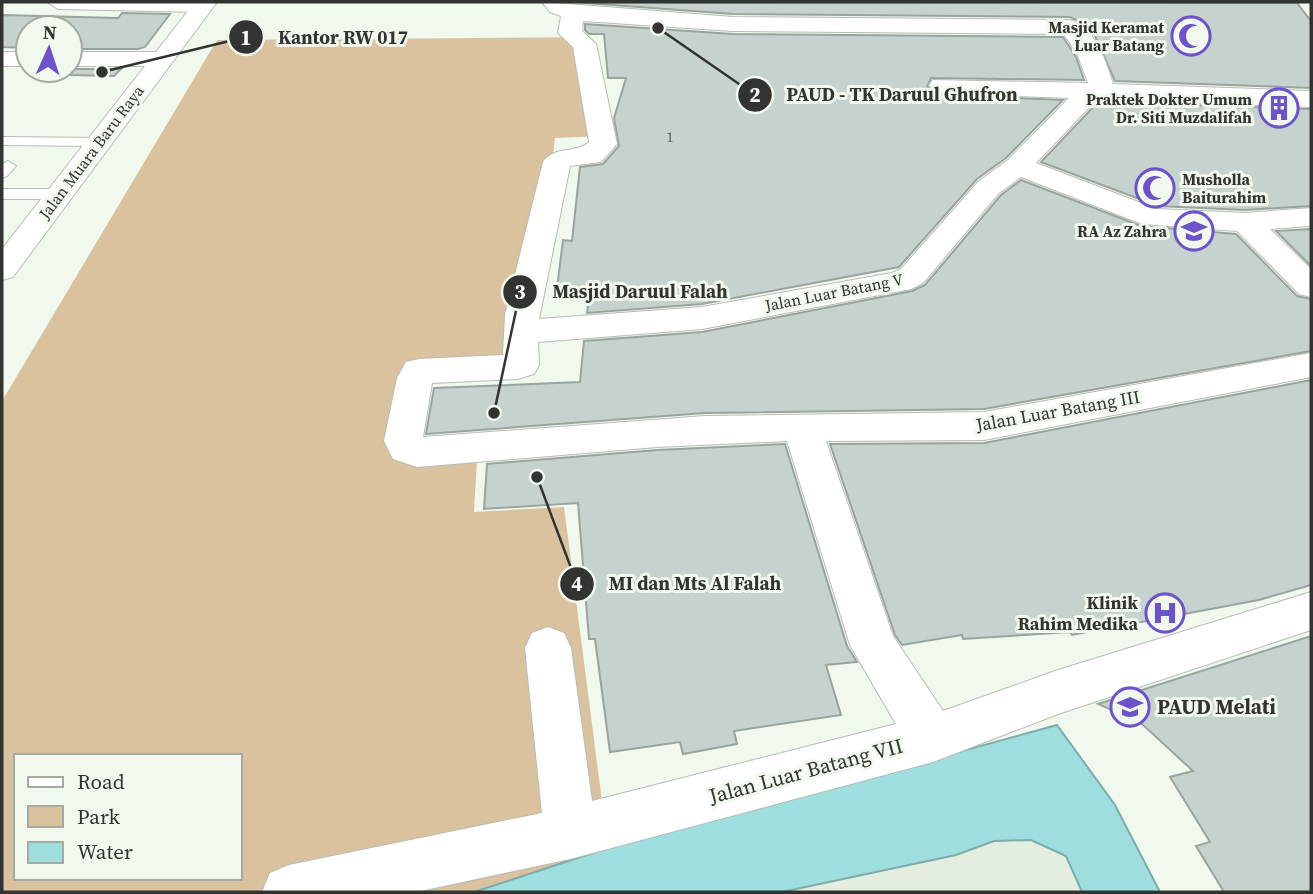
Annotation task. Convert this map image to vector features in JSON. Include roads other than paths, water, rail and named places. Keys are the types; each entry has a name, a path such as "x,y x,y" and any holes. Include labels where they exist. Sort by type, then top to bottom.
{"street":[{"path":"58,2 205,3"},
{"path":"962,2 973,26"},
{"name":"Jalan Muara Baru Raya","path":"2,270 159,59 205,3"},
{"path":"521,332 522,315 557,162 570,156 591,156 603,144 584,44 570,33 563,7 733,24 1074,29 1101,78 1096,91"},
{"path":"84,59 159,59"},
{"path":"942,85 1311,99"},
{"name":"Jalan Luar Batang V","path":"521,332 702,318 900,282 912,276 989,187 1018,166 1096,91"},
{"path":"1018,166 1153,218 1245,222 1311,217"},
{"path":"1245,222 1311,286"},
{"name":"Jalan Luar Batang III","path":"521,332 520,365 517,367 419,371 415,378 403,442 407,449 417,452 579,440 680,429 984,426 1311,365"},
{"path":"802,427 873,645 933,738"},
{"name":"Jalan Luar Batang VII","path":"289,892 570,833 933,738 1058,692 1311,611"},
{"path":"548,648 570,833"}],"lane":[{"path":"2,141 99,142"},
{"path":"2,194 60,194"}],"water":[{"path":"1057,725 1115,805 1160,892 1082,892 1066,856 1031,840 994,841 956,855 782,892 474,892 608,848"}],"place":[{"name":"PAUD - TK Daruul Ghufron","path":"658,28"},
{"name":"Masjid Keramat Luar Batang","path":"1191,36"},
{"name":"Kantor RW 017","path":"102,72"},
{"name":"Praktek Dokter Umum Dr. Siti Muzdalifah","path":"1279,108"},
{"name":"Musholla Baiturahim","path":"1155,188"},
{"name":"RA Az Zahra","path":"1194,231"},
{"name":"Masjid Daruul Falah","path":"494,413"},
{"name":"MI dan Mts Al Falah","path":"537,477"},
{"name":"Klinik Rahim Medika","path":"1165,613"},
{"name":"PAUD Melati","path":"1130,707"}]}
